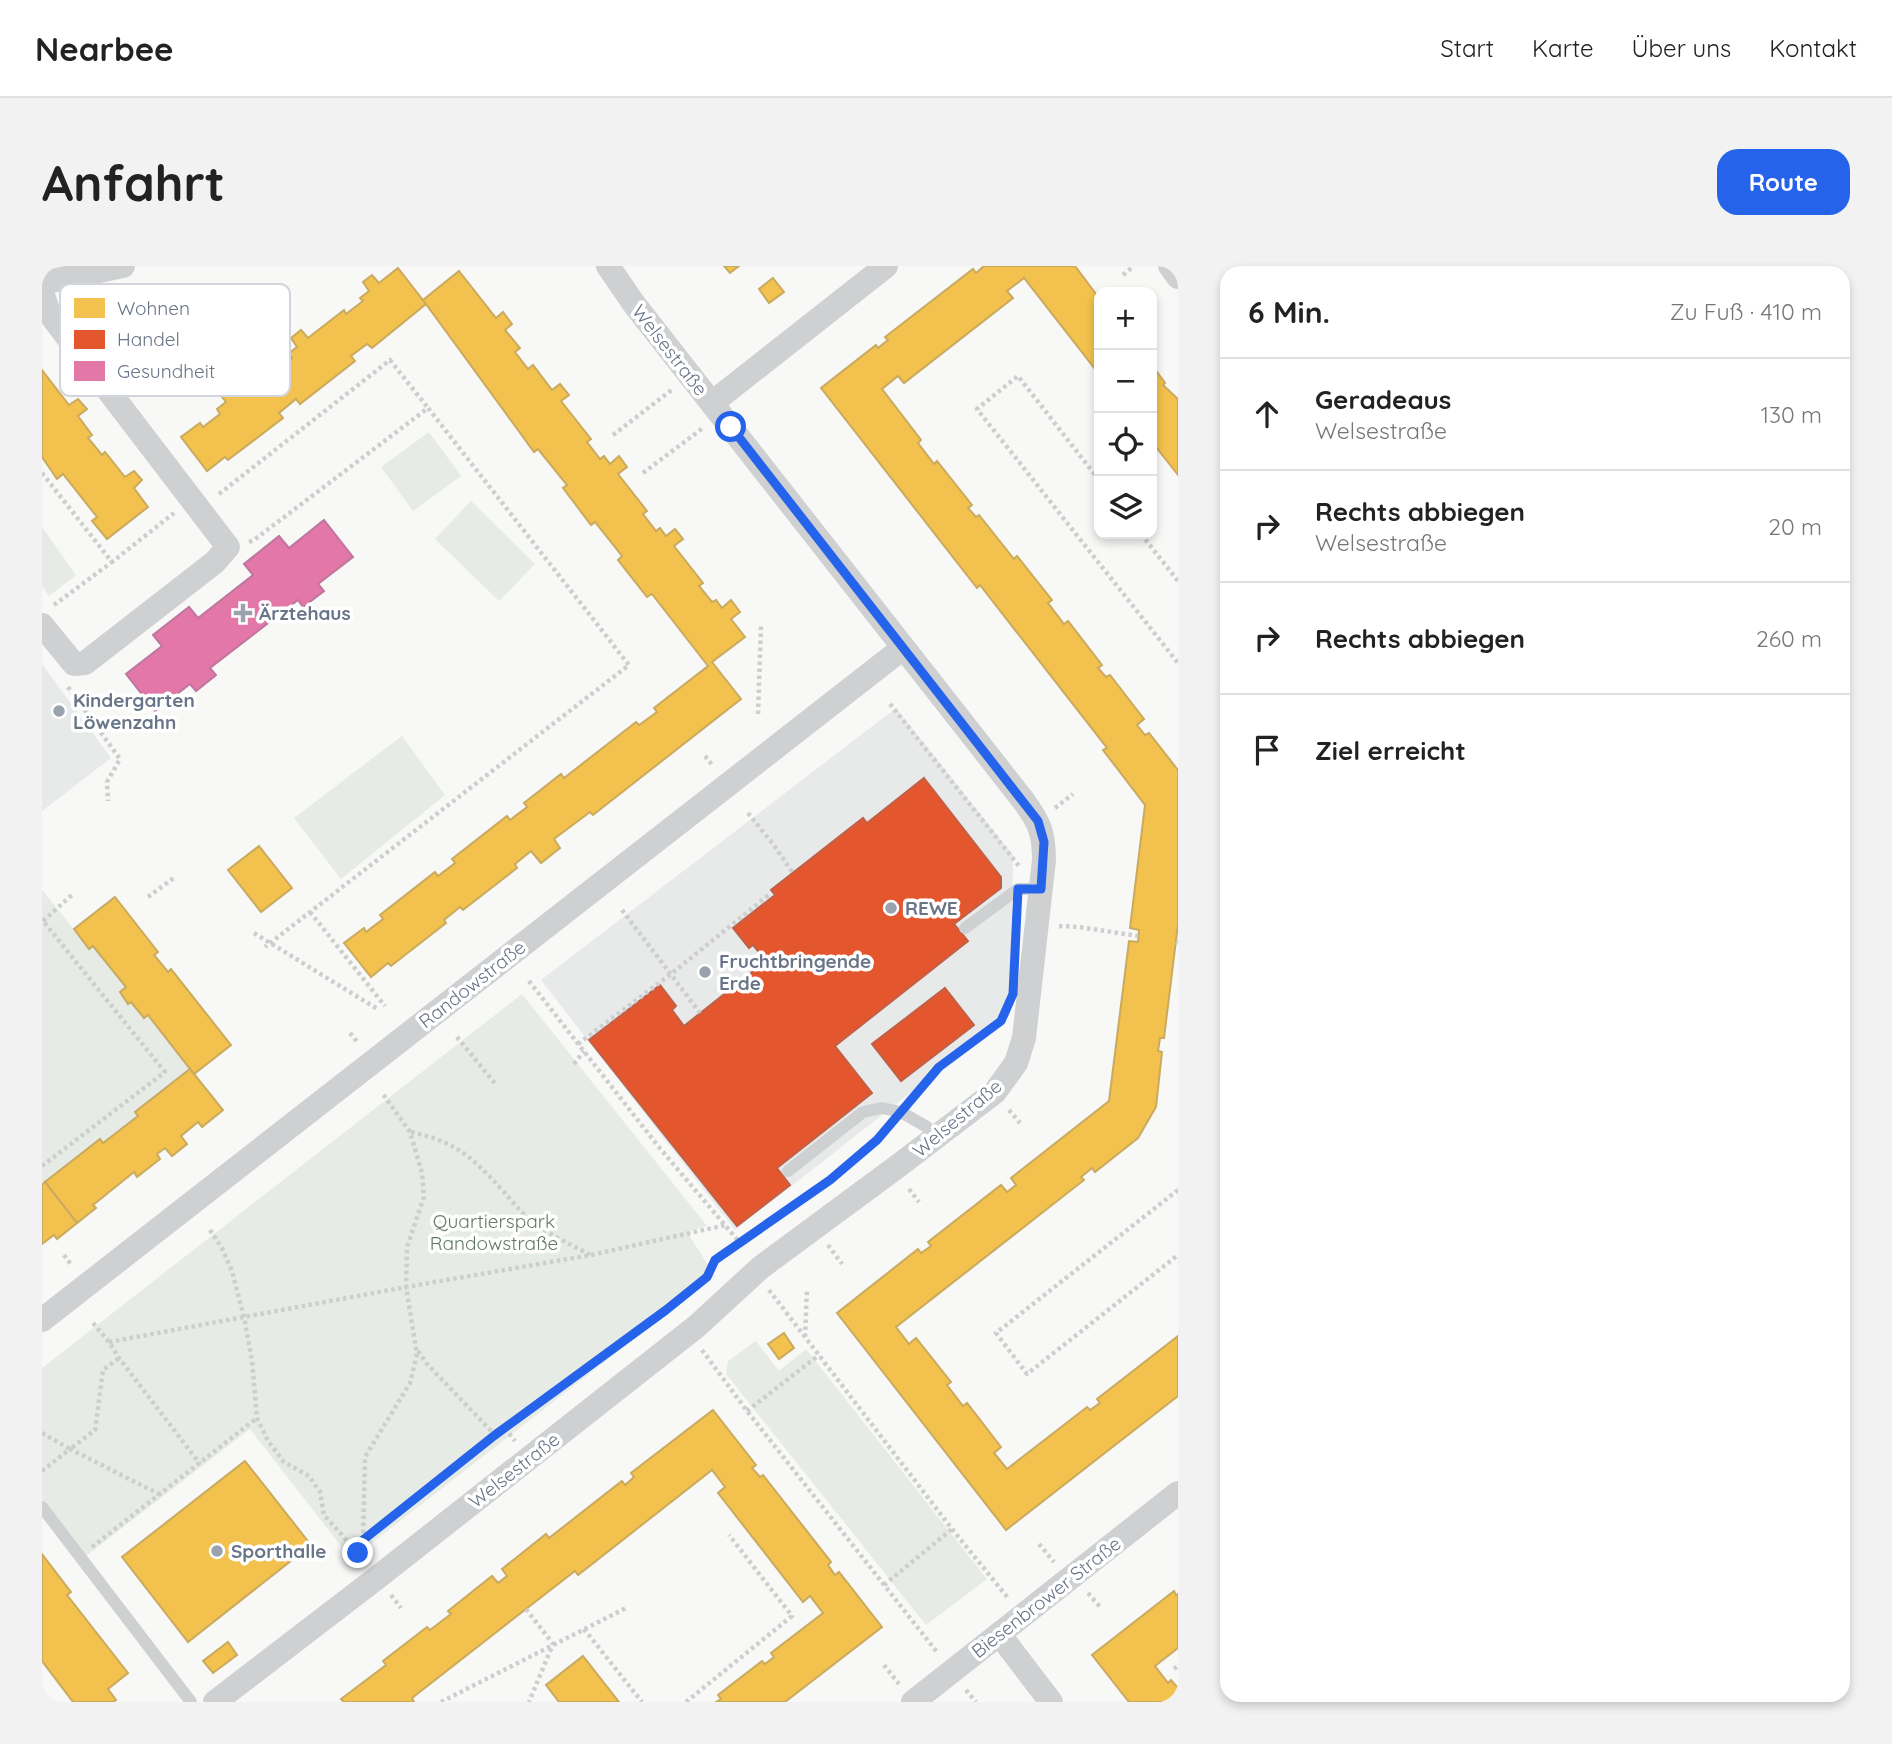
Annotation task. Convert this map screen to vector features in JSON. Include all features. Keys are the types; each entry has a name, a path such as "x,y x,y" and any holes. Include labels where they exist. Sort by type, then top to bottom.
{"street":[{"path":"42,283 123,266"},
{"name":"Welsestraße","path":"215,1702 689,1333 760,1268 999,1088 1016,1063 1024,1038 1029,889 1044,842 1038,821 634,304 608,266"},
{"path":"716,409 886,266"},
{"path":"1170,266 1178,277"},
{"path":"42,292 49,313 60,328"},
{"path":"47,615 74,664 85,663 215,562 228,547 203,499 111,396"},
{"name":"Randowstraße","path":"42,1320 903,649"},
{"name":"Biesenbrower Straße","path":"914,1702 1178,1493"},
{"path":"999,1634 1051,1702"}],"lane":[{"path":"965,929 1029,889"},
{"path":"788,1171 863,1112 882,1108 901,1112 927,1127"},
{"path":"42,1507 191,1702"}],"path":[{"path":"1123,275 1134,266"},
{"path":"47,615 112,562 203,499 390,360 629,665 265,947"},
{"path":"613,435 691,376"},
{"path":"1096,476 1018,376 977,409 1178,663"},
{"path":"228,547 254,540 428,408"},
{"path":"643,473 716,409"},
{"path":"42,473 112,562"},
{"path":"1145,539 1178,581"},
{"path":"758,714 761,626"},
{"path":"63,680 120,759 107,782 108,800"},
{"path":"890,704 1019,866 1029,889"},
{"path":"748,813 793,873"},
{"path":"148,897 175,877"},
{"path":"42,1166 165,1072 42,922 74,893"},
{"path":"578,1044 770,894"},
{"path":"622,910 701,1013"},
{"path":"310,912 385,1006"},
{"path":"1063,926 1138,936"},
{"path":"254,933 379,1010"},
{"path":"529,981 658,1146 740,1243"},
{"path":"363,1540 495,1435 676,1302 707,1277 715,1260 830,1180 877,1140 939,1067 1001,1021 1005,1012"},
{"path":"457,1037 497,1086"},
{"path":"574,1064 584,1051"},
{"path":"210,1230 232,1271 244,1317 252,1360 257,1418 268,1441 284,1462 309,1476 320,1492 324,1515 358,1553 363,1540 365,1457 410,1383 417,1354 406,1287 407,1247 424,1197 422,1173 410,1132 383,1094"},
{"path":"410,1132 429,1136 464,1152 526,1216 591,1255"},
{"path":"1178,1189 996,1333 1027,1374 1178,1255"},
{"path":"109,1342 591,1255 726,1225"},
{"path":"760,1268 763,1282 1022,1616"},
{"path":"805,1337 807,1290"},
{"path":"93,1323 200,1464"},
{"path":"689,1333 747,1411 952,1671"},
{"path":"416,1346 427,1364 495,1435"},
{"path":"747,1411 819,1354"},
{"path":"42,1472 95,1430 103,1370 119,1357"},
{"path":"81,1556 257,1418"},
{"path":"42,1433 161,1495"},
{"path":"884,1585 952,1529"},
{"path":"687,1702 792,1616 729,1535"},
{"path":"1039,1544 1060,1571"},
{"path":"441,1702 626,1608"},
{"path":"526,1609 553,1644"},
{"path":"584,1629 642,1702"},
{"path":"529,1702 553,1644"}],"shaded area":[{"name":"Kindergarten Löwenzahn","path":"42,664 111,758 42,811"},
{"path":"896,708 1013,855 1010,1015 735,1230 541,980"}],"green space":[{"path":"429,432 461,476 413,511 381,467"},
{"path":"471,501 535,564 499,601 435,539"},
{"path":"42,527 76,575 49,596 42,586"},
{"path":"402,736 445,795 341,879 294,818"},
{"path":"42,890 89,948 93,946 126,987 120,992 128,1003 131,1002 143,1018 148,1015 190,1069 135,1112 138,1116 103,1143 100,1140 42,1185"},
{"name":"Quartierspark Randowstraße","path":"522,994 707,1226 687,1232 715,1276 351,1559 250,1429 86,1556 42,1499 42,1368"},
{"path":"756,1341 779,1371 806,1349 987,1579 926,1625 726,1374 728,1361"}],"building: Wohnen":[{"path":"724,266 739,266 730,273"},
{"path":"984,266 1075,266 1094,291 1094,368 1024,278 1007,291 1013,298 904,383 898,376 882,389 921,440 918,443 934,464 937,461 972,505 968,508 976,517 979,515 1014,559 1017,556 1052,600 1048,603 1064,624 1068,621 1102,665 1098,668 1106,677 1110,675 1144,719 1137,725 1145,735 1149,733 1178,770 1178,924 1164,1038 1160,1038 1158,1051 1162,1052 1156,1107 1138,1138 1095,1172 1092,1168 1081,1177 1084,1180 896,1327 909,1344 916,1338 951,1382 947,1385 963,1406 967,1403 1001,1447 994,1453 1007,1469 1087,1407 1090,1410 1100,1403 1097,1399 1178,1336 1178,1396 1006,1530 837,1313 918,1249 921,1253 931,1246 928,1242 1001,1185 1007,1192 1016,1185 1011,1178 1109,1101 1129,941 1138,942 1139,930 1130,928 1145,805 1103,750 1107,748 980,585 977,588 821,388 876,345 878,348 888,340 885,337 973,269 976,273"},
{"path":"398,268 426,304 372,348 367,344 351,356 355,361 300,404 296,399 279,413 283,418 228,460 225,457 207,471 181,437 200,423 203,427 220,414 217,409 226,402 221,396 290,396 290,352 297,347 291,338 301,330 308,338 344,310 346,314 363,301 360,298 369,291 363,282 372,275 379,283"},
{"path":"459,271 496,318 503,312 512,324 505,330 520,348 515,352 528,369 533,365 552,390 560,384 569,395 561,401 591,439 587,442 600,459 604,456 610,464 619,456 627,467 618,474 647,511 643,514 656,531 660,528 666,536 675,529 683,539 674,546 703,583 699,586 712,602 716,600 722,608 731,600 740,612 731,619 745,637 712,662 741,699 593,815 590,812 554,839 560,848 541,863 531,851 515,864 517,868 463,910 460,907 444,920 446,923 391,966 388,963 371,977 344,943 364,928 366,932 383,919 380,915 435,872 438,876 455,863 452,859 507,816 510,820 527,807 524,803 561,774 564,778 636,722 639,725 657,712 654,708 708,666 652,594 647,597 618,560 622,556 595,522 591,525 563,488 567,485 538,449 534,452 423,300"},
{"path":"773,278 784,292 769,303 759,289"},
{"path":"42,370 69,405 78,399 87,409 78,416 92,435 88,438 102,455 105,452 125,477 134,471 142,480 134,488 148,507 107,539 92,521 97,517 63,474 57,479 42,457"},
{"path":"1157,372 1165,383 1163,385 1178,399 1178,475 1157,448"},
{"path":"259,846 292,888 261,912 228,870"},
{"path":"115,897 158,952 154,955 168,972 171,969 231,1045 194,1074 148,1015 144,1018 131,1002 128,1004 120,992 126,987 93,946 89,949 74,929"},
{"path":"190,1069 223,1110 202,1127 198,1122 181,1136 187,1144 172,1156 165,1148 157,1154 160,1159 137,1177 134,1172 93,1205 96,1208 77,1223 45,1182 100,1139 103,1143 138,1116 135,1112"},
{"path":"45,1182 77,1223 57,1239 54,1235 42,1244 42,1185"},
{"path":"784,1333 794,1348 779,1359 768,1344"},
{"path":"713,1410 756,1465 752,1468 760,1477 763,1475 831,1562 828,1565 835,1575 839,1572 882,1627 785,1702 716,1702 721,1699 718,1695 762,1661 765,1664 774,1657 771,1653 823,1613 810,1596 803,1602 718,1493 725,1487 712,1470 578,1575 575,1571 526,1609 412,1698 414,1702 344,1702 341,1699 386,1665 383,1661 427,1627 430,1630 451,1614 448,1611 492,1576 498,1583 507,1576 502,1569 546,1534 549,1538 622,1481 625,1485 634,1477 631,1473"},
{"name":"Sporthalle","path":"245,1461 311,1545 188,1642 122,1557"},
{"path":"42,1554 71,1592 67,1595 128,1673 108,1689 116,1700 113,1702 73,1702 42,1661"},
{"path":"1174,1591 1178,1594 1178,1648 1155,1666 1168,1683 1171,1680 1178,1688 1178,1702 1129,1702 1092,1655"},
{"path":"228,1642 237,1655 213,1673 203,1661"},
{"path":"583,1656 619,1702 559,1702 546,1685"}],"building: Handel":[{"path":"924,778 1001,877 1001,888 954,924 968,941 835,1046 872,1093 777,1168 790,1185 737,1226 589,1040 660,985 676,1006 672,1010 684,1026 766,961 753,945 749,948 733,928 775,895 771,890 863,818 867,823"},
{"path":"945,988 974,1025 901,1081 872,1044"}],"building: Gesundheit":[{"name":"Ärztehaus","path":"324,520 353,557 318,584 324,591 303,607 298,600 210,668 216,675 196,691 190,684 155,711 126,674 162,646 153,635 189,607 198,618 253,575 244,564 279,536 289,548"}],"place":[{"name":"Ärztehaus","path":"243,613"},
{"name":"Kindergarten Löwenzahn","path":"59,711"},
{"name":"REWE","path":"891,908"},
{"name":"Fruchtbringende Erde","path":"705,972"},
{"name":"Sporthalle","path":"217,1551"}],"route":[{"path":"358,1553 363,1540 495,1435 666,1310 707,1277 715,1260 830,1180 877,1140 939,1067 1001,1021 1013,994 1018,889 1041,889 1044,842 1038,821 731,427"}]}
